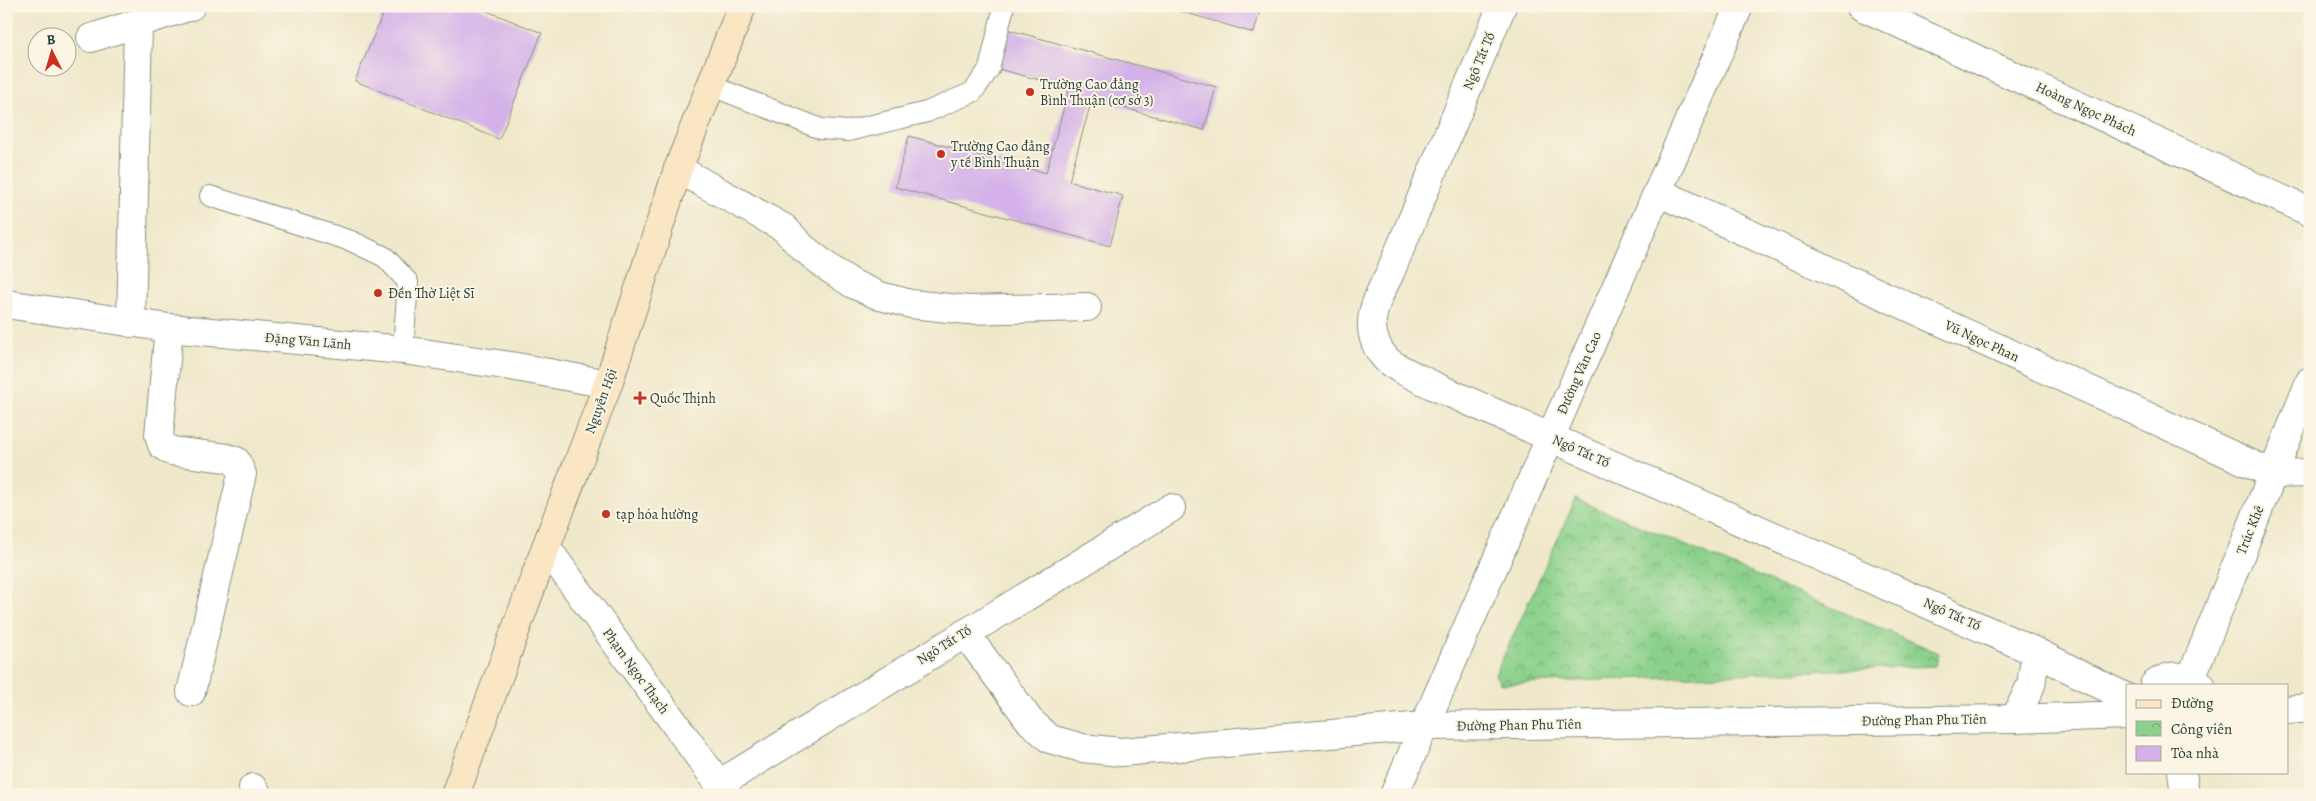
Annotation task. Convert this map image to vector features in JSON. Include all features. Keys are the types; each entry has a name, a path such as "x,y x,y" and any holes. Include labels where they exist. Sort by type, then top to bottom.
{"street":[{"path":"91,38 191,6"},
{"name":"Nguyễn Hội","path":"455,795 608,384 678,169 742,6"},
{"name":"Ngô Tất Tố","path":"1502,6 1389,275 1376,299 1371,316 1376,342 1386,360 1434,386 2036,652 2126,697"},
{"name":"Đường Văn Cao","path":"1394,795 1739,6"},
{"name":"Hoàng Ngọc Phách","path":"1861,6 2310,212"},
{"path":"131,323 138,24"},
{"path":"678,169 784,228 802,247 830,269 853,284 880,296 911,304 968,310 1086,307"},
{"name":"Vũ Ngọc Phan","path":"1658,192 2273,474 2310,473"},
{"name":"Đặng Văn Lãnh","path":"6,304 169,328 403,350 511,366 608,384"},
{"path":"169,328 159,435 162,445 171,451 227,458 236,461 242,474 191,692"},
{"name":"Trúc Khê","path":"2196,682 2273,474 2310,381"},
{"name":"Ngô Tất Tố","path":"723,789 965,633 1171,508"},
{"name":"Phạm Ngọc Thạch","path":"546,547 723,789"},
{"name":"Đường Phan Phu Tiên","path":"965,633 1030,722 1050,739 1082,748 1121,752 1424,726 2016,719 2126,715"},
{"path":"2016,719 2031,685 2036,652"},
{"path":"2156,684 2166,677 2178,676 2196,682"},
{"path":"2288,710 2310,708"},
{"path":"2182,774 2185,795"}],"lane":[{"path":"712,86 821,129 848,131 927,112 973,92 990,69 1004,6"},
{"path":"210,196 351,241 385,256 408,282 403,350"}],"green space":[{"path":"1576,499 1939,653 1935,666 1501,684 1495,675"}],"building":[{"path":"386,6 474,6 542,33 499,139 355,81"},
{"path":"1163,6 1261,6 1254,33"},
{"name":"Trường Cao đẳng y tế Bình Thuận","path":"1006,29 1216,87 1204,130 1092,99 1069,181 1123,196 1110,246 895,187 909,136 1046,173 1069,88 995,68"}],"place":[{"name":"Trường Cao đẳng Bình Thuận (cơ sở 3)","path":"1030,92"},
{"name":"Trường Cao đẳng y tế Bình Thuận","path":"941,154"},
{"name":"Đền Thờ Liệt Sĩ","path":"378,293"},
{"name":"Quốc Thịnh","path":"640,398"},
{"name":"tạp hóa hường","path":"606,514"}]}
